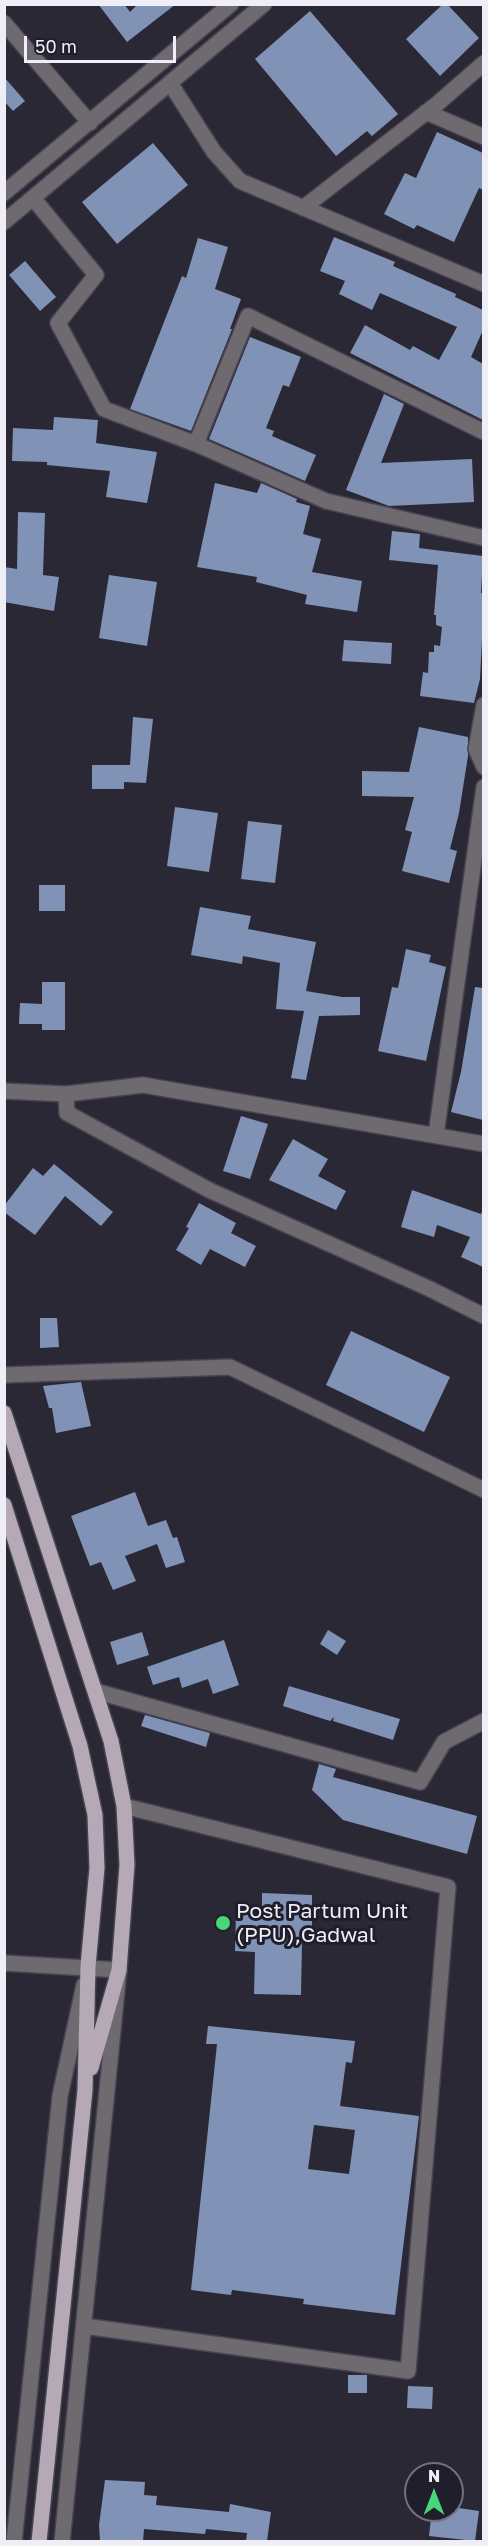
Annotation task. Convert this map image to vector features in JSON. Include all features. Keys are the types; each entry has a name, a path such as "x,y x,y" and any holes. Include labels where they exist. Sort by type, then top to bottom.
{"main road":[{"path":"4,1413 111,1741 124,1806 127,1865 119,1970 85,2090"},
{"path":"4,1505 80,1746 95,1815 98,1868 88,1966 85,2090 39,2541"}],"street":[{"path":"4,222 264,4"},
{"path":"4,193 90,123 221,8"},
{"path":"4,23 90,123"},
{"path":"303,208 426,112 483,63"},
{"path":"170,83 214,152 240,181 483,284"},
{"path":"426,112 483,137"},
{"path":"33,198 96,275 58,323 104,409 196,444 326,501 483,538"},
{"path":"196,444 248,316 483,432"},
{"path":"483,705 480,749 483,767"},
{"path":"436,1135 483,787"},
{"path":"4,1091 66,1094 143,1085 483,1144"},
{"path":"66,1094 67,1113 209,1190 430,1289 483,1316"},
{"path":"4,1375 230,1367 483,1490"},
{"path":"95,1691 420,1782 444,1742 483,1721"},
{"path":"84,2326 408,2371 448,1887 124,1806"},
{"path":"4,1963 88,1966 119,1970 62,2541"},
{"path":"14,2541 60,2096 88,1966"}],"building":[{"path":"98,4 124,4 130,12 138,4 176,4 127,42"},
{"path":"443,4 447,4 479,38 440,76 406,39"},
{"path":"310,11 398,114 372,136 367,131 336,156 255,59"},
{"path":"4,77 25,101 13,111 4,101"},
{"path":"437,132 483,153 483,190 479,188 454,242 417,225 414,229 384,214 405,173 416,178"},
{"path":"153,143 188,185 117,244 82,202"},
{"path":"334,237 395,262 393,266 456,294 455,297 483,310 483,330 471,357 483,364 483,420 350,353 365,325 410,350 413,346 439,360 457,327 380,293 372,310 339,294 345,281 320,271"},
{"path":"198,238 228,247 215,289 241,299 230,329 232,329 191,431 130,409 182,276 186,278"},
{"path":"25,261 56,297 40,311 9,275"},
{"path":"250,337 301,357 289,387 283,385 266,428 274,431 272,436 316,455 305,481 209,439"},
{"path":"384,394 404,404 381,463 472,459 474,502 389,506 346,490"},
{"path":"54,417 98,420 96,443 157,452 147,503 106,497 110,471 47,465 47,462 12,461 13,428 53,430"},
{"path":"215,483 257,493 261,483 297,499 296,502 310,506 303,534 321,539 312,572 362,581 357,612 305,604 307,595 256,582 257,577 197,567"},
{"path":"18,512 45,513 43,575 59,577 54,611 4,602 4,567 17,569"},
{"path":"392,531 420,534 419,548 483,556 480,679 474,703 420,696 423,672 428,673 429,652 434,652 434,645 440,646 442,627 436,625 436,615 434,615 438,565 389,560"},
{"path":"109,575 157,582 147,646 99,638"},
{"path":"344,640 392,643 391,664 342,661"},
{"path":"133,717 153,719 146,783 124,782 124,789 92,789 92,765 130,765"},
{"path":"419,727 468,737 468,756 459,813 450,849 457,851 449,883 402,871 412,832 405,830 414,797 362,796 362,771 409,772"},
{"path":"175,807 218,813 209,872 167,866"},
{"path":"248,821 282,825 275,883 241,879"},
{"path":"39,885 65,885 65,911 39,911"},
{"path":"200,907 251,916 248,929 316,942 306,991 342,997 360,997 360,1015 319,1016 306,1080 291,1078 304,1011 276,1009 280,963 243,956 242,964 191,955"},
{"path":"406,949 431,955 429,962 446,967 426,1061 378,1051 392,987 398,988"},
{"path":"42,982 65,982 65,1030 42,1030 42,1024 19,1024 20,1003 42,1004"},
{"path":"475,987 483,988 483,1120 451,1112 461,1072"},
{"path":"241,1116 268,1124 250,1179 223,1171"},
{"path":"293,1139 328,1159 318,1176 346,1191 336,1210 269,1180"},
{"path":"54,1164 113,1212 101,1226 65,1196 35,1235 4,1212 4,1206 33,1168 43,1176"},
{"path":"412,1190 481,1214 483,1209 483,1267 461,1257 470,1237 437,1225 434,1237 401,1227"},
{"path":"199,1203 236,1223 231,1233 256,1246 245,1267 210,1249 201,1265 176,1250 189,1228 186,1227"},
{"path":"40,1318 57,1318 59,1347 40,1348"},
{"path":"351,1331 450,1377 424,1432 326,1385"},
{"path":"81,1382 91,1426 56,1433 52,1408 49,1408 43,1386"},
{"path":"135,1492 148,1526 166,1520 173,1538 177,1537 185,1562 166,1568 157,1544 125,1556 136,1581 113,1590 101,1562 90,1566 71,1516"},
{"path":"328,1630 346,1641 337,1655 320,1644"},
{"path":"142,1632 149,1655 117,1665 110,1642"},
{"path":"224,1640 239,1685 213,1694 208,1679 182,1688 179,1677 153,1685 147,1667"},
{"path":"289,1686 400,1719 393,1740 333,1721 334,1717 330,1721 283,1706"},
{"path":"145,1715 210,1733 206,1747 141,1726"},
{"path":"319,1764 336,1769 333,1777 477,1816 467,1854 343,1820 312,1790"},
{"path":"262,1893 312,1895 312,1944 302,1943 301,1995 254,1994 255,1952 235,1951 236,1913 262,1914"},
{"path":"208,2026 355,2041 352,2063 346,2062 340,2106 419,2116 395,2315 303,2304 304,2299 232,2290 231,2295 191,2290 217,2044 206,2044","holes":["314,2125 355,2130 349,2174 308,2169"]},
{"path":"348,2375 367,2375 367,2393 348,2393"},
{"path":"408,2386 433,2387 432,2409 407,2408"},
{"path":"105,2480 145,2482 144,2495 157,2496 156,2505 229,2512 230,2504 271,2512 267,2541 246,2541 247,2533 206,2529 205,2534 144,2529 143,2541 100,2541 99,2525"},
{"path":"464,2509 479,2511 475,2541 429,2536 431,2522 464,2522"}],"place":[{"name":"Post Partum Unit (PPU),Gadwal","path":"223,1923"}]}
